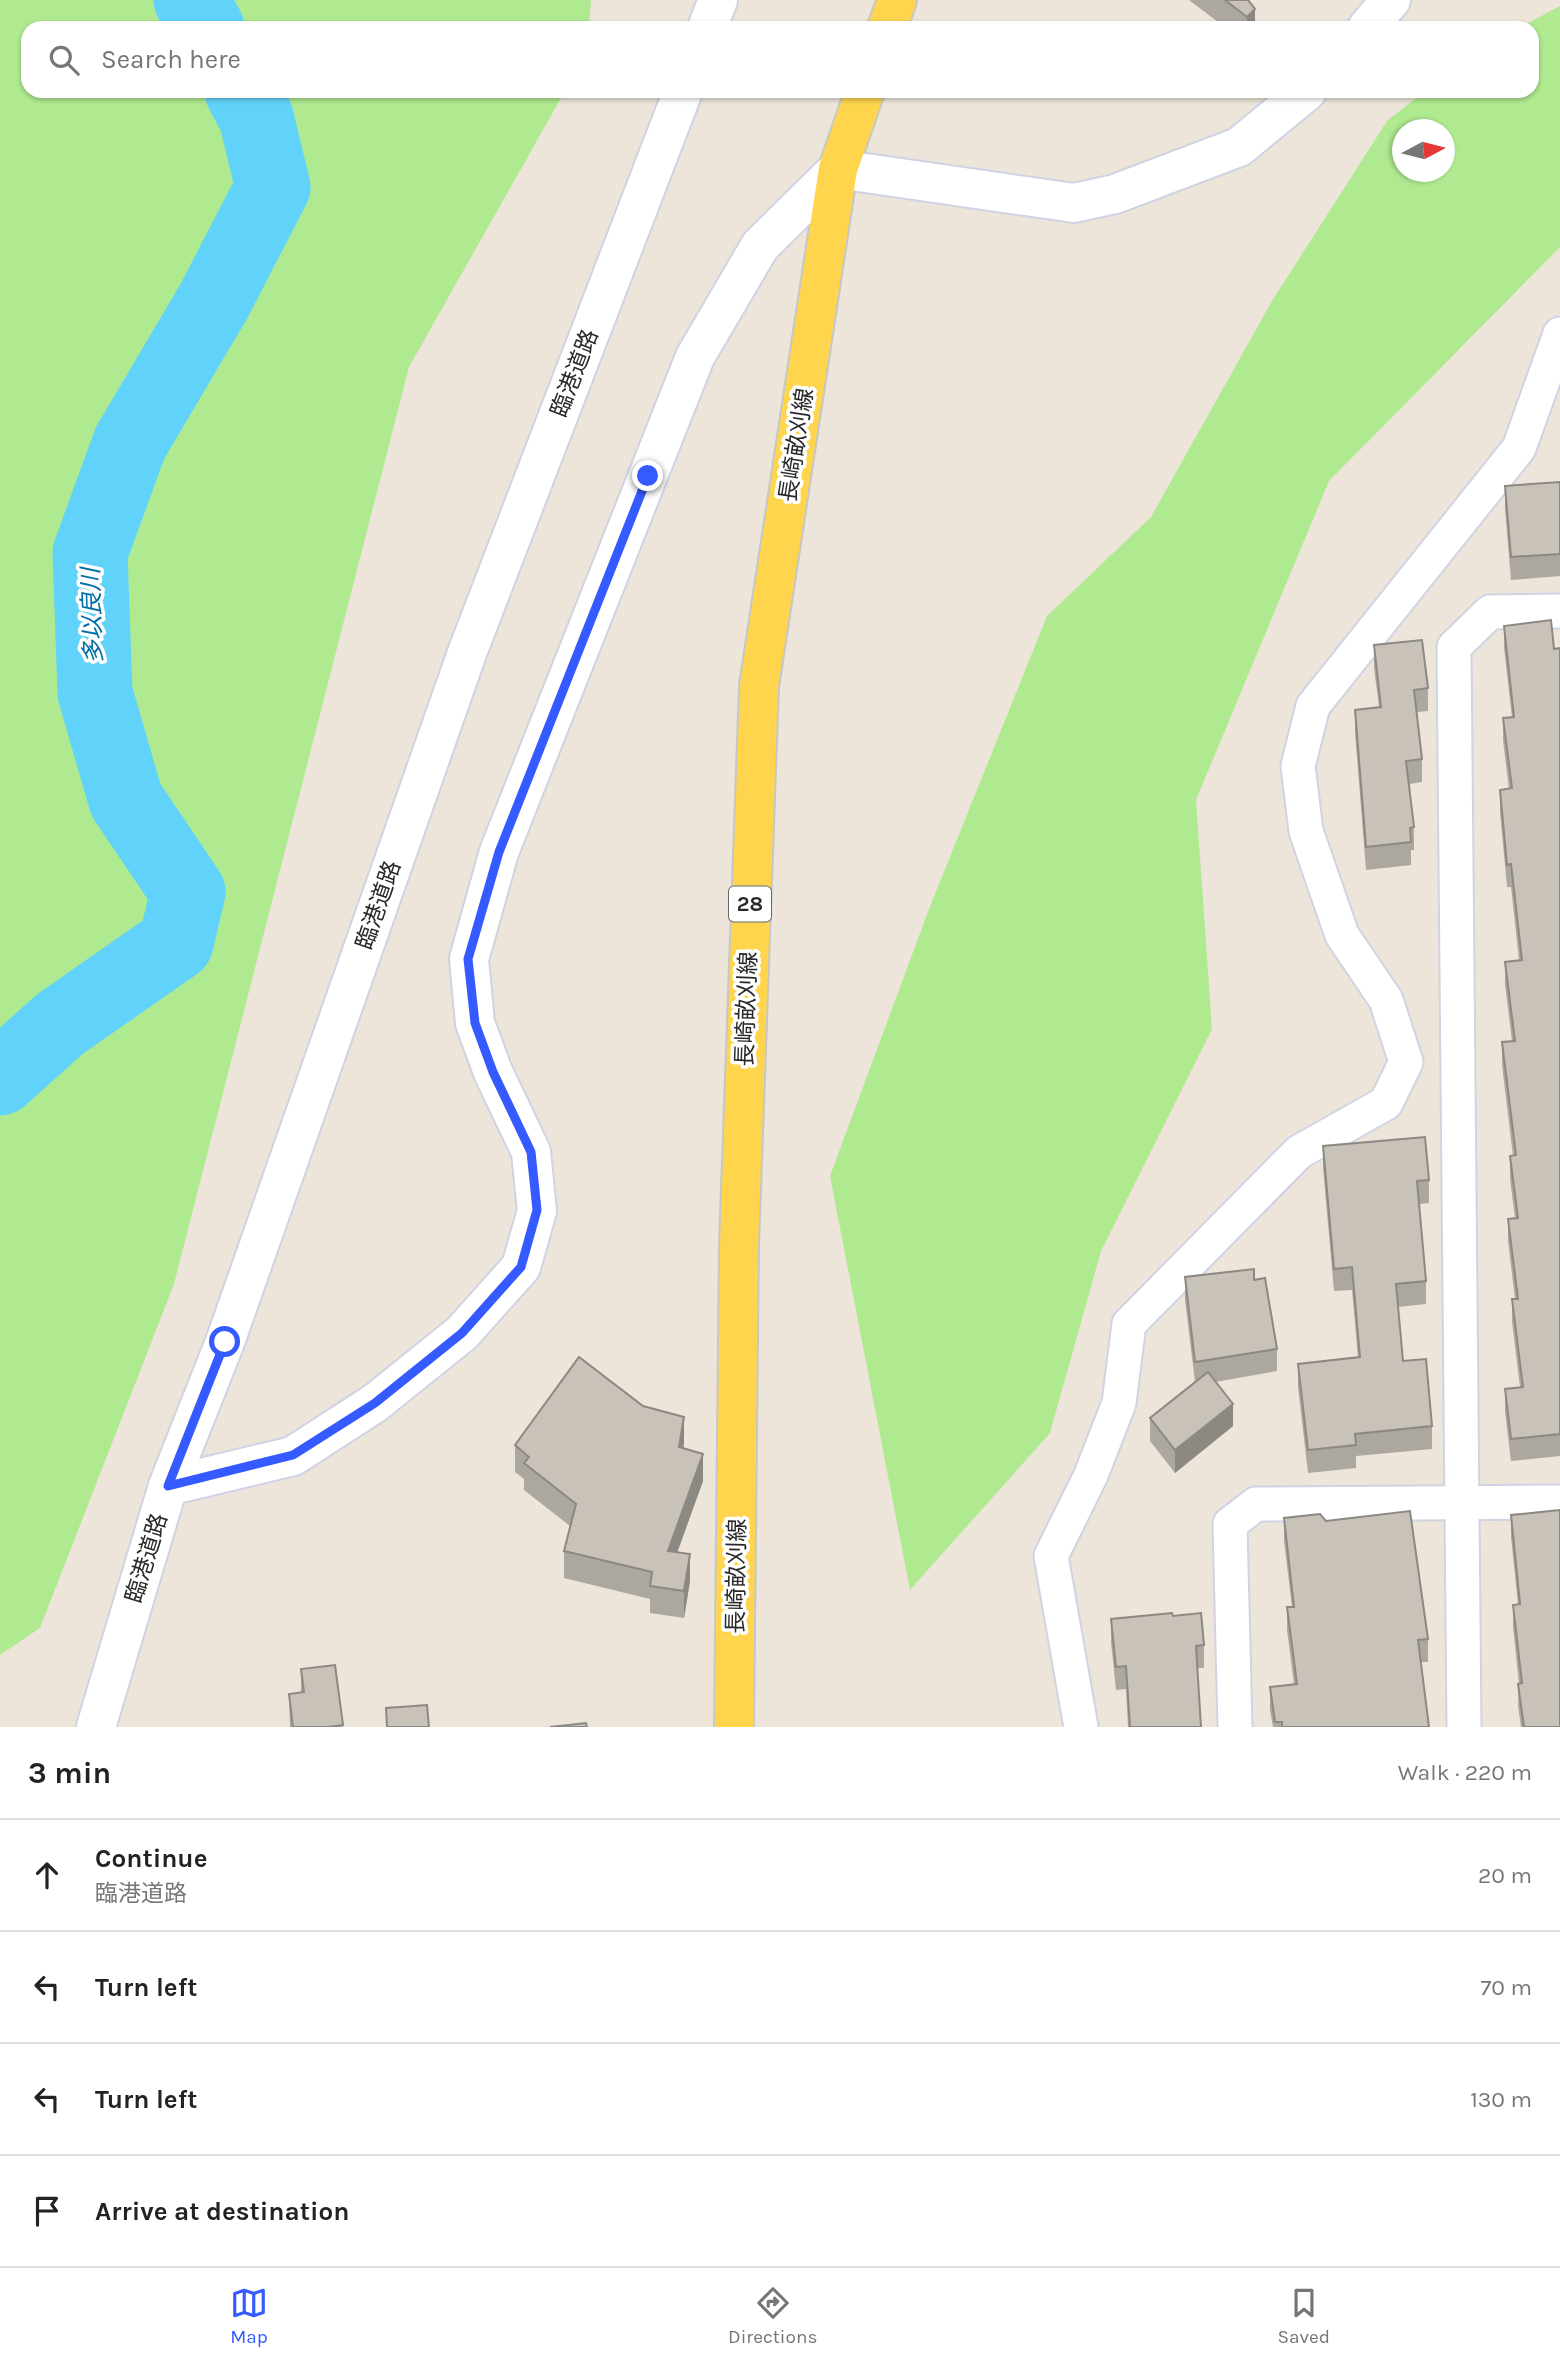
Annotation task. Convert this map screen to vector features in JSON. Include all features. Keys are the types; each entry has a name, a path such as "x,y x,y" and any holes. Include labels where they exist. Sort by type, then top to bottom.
{"main road":[{"path":"890,21 897,0"},
{"name":"長崎畝刈線","path":"734,1727 739,1245 759,687 838,169 863,98"}],"street":[{"path":"710,21 718,0"},
{"path":"1373,21 1391,0"},
{"name":"臨港道路","path":"96,1727 168,1486 225,1342 467,653 680,98"},
{"path":"168,1486 293,1455 375,1403 462,1333 521,1267 537,1210 531,1152 493,1072 475,1023 468,959 495,866 695,357 760,246 838,169 1074,203 1115,194 1239,147 1298,98"},
{"path":"1081,1727 1051,1556 1091,1475 1118,1403 1129,1324 1299,1152 1386,1103 1406,1062 1386,1000 1342,935 1306,831 1298,766 1313,706 1519,448 1560,334"},
{"path":"1464,1727 1454,647 1490,612 1560,611"},
{"path":"1235,1727 1230,1524 1256,1504 1560,1502"}],"green space":[{"path":"0,0 591,0 590,21 21,21 21,98 561,98 409,367 174,1284 40,1628 0,1655"},
{"path":"1560,6 1560,247 1329,481 1196,800 1212,1029 1101,1251 1050,1433 910,1590 830,1176 929,909 1047,616 1151,517 1272,301 1387,121 1416,98 1539,98 1539,21 1532,21"}],"building":[{"path":"1225,0 1248,0 1255,9 1247,17"},
{"path":"1560,482 1560,554 1511,557 1505,486"},
{"path":"1551,620 1554,649 1560,648 1560,1434 1511,1439 1505,1389 1523,1387 1512,1299 1518,1299 1508,1219 1518,1218 1510,1156 1516,1155 1502,1042 1515,1041 1505,962 1522,960 1511,864 1507,865 1500,790 1512,788 1503,718 1514,717 1504,626"},
{"path":"1422,640 1428,688 1414,690 1422,759 1406,761 1414,827 1410,828 1411,842 1366,847 1355,710 1381,707 1374,645"},
{"path":"1425,1137 1429,1180 1417,1181 1426,1281 1396,1284 1403,1361 1426,1359 1432,1426 1355,1434 1356,1445 1308,1450 1298,1364 1360,1357 1352,1267 1334,1269 1323,1146"},
{"path":"1254,1269 1254,1280 1265,1278 1277,1349 1195,1362 1185,1277"},
{"path":"579,1357 643,1406 684,1417 679,1447 703,1454 668,1551 690,1554 684,1591 650,1586 652,1572 564,1551 576,1504 524,1463 529,1457 515,1445"},
{"path":"1208,1372 1233,1404 1175,1450 1150,1418"},
{"path":"1560,1510 1560,1727 1524,1727 1518,1684 1522,1683 1513,1605 1520,1604 1511,1515"},
{"path":"1410,1511 1428,1639 1418,1640 1429,1727 1282,1727 1282,1722 1275,1722 1270,1687 1297,1684 1287,1607 1294,1607 1284,1518 1320,1514 1326,1521"},
{"path":"1172,1613 1173,1616 1201,1613 1204,1645 1196,1646 1201,1727 1130,1727 1126,1666 1116,1667 1111,1619"},
{"path":"335,1665 343,1725 293,1727 289,1694 304,1692 301,1669"},
{"path":"427,1705 429,1727 387,1727 386,1708"},
{"path":"586,1723 587,1727 550,1727"}],"waterway":[{"name":"多以良川","path":"191,0 203,21"},
{"name":"多以良川","path":"0,1078 60,1024 176,943 188,892 126,800 95,693 90,553 130,443 214,301 273,187 256,117 246,98"}],"route":[{"path":"225,1342 168,1486 293,1455 375,1403 462,1333 521,1267 537,1210 531,1152 493,1072 475,1023 468,959 499,852 648,476"}]}
